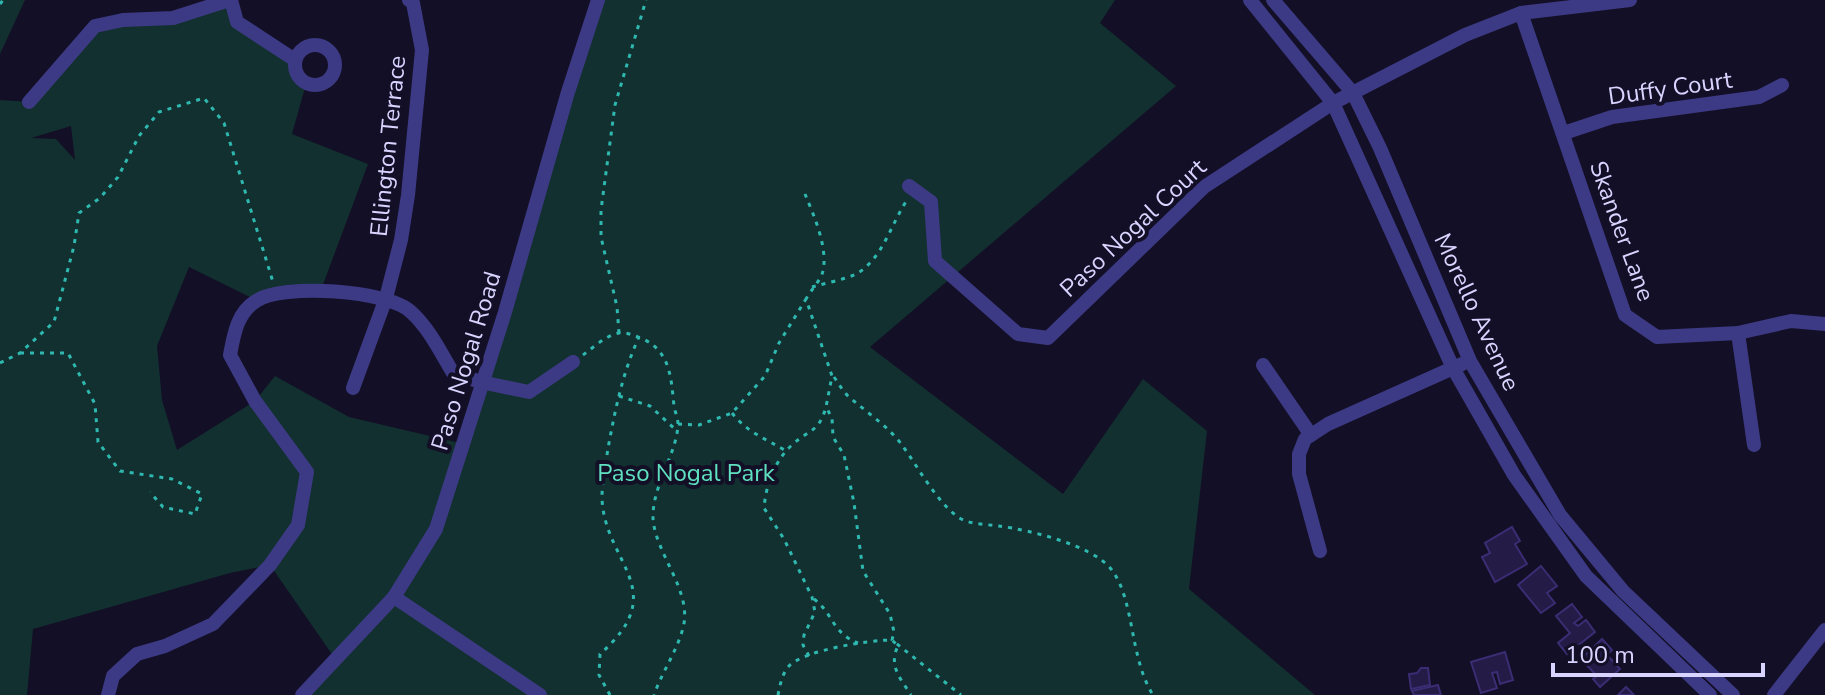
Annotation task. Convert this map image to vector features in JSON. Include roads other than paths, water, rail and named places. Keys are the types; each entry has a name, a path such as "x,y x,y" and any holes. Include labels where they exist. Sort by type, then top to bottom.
{"street":[{"path":"29,102 95,26 123,20 173,18 230,0 237,22 295,60"},
{"name":"Ellington Terrace","path":"353,388 386,298 401,240 408,195 422,50 413,3 409,0"},
{"name":"Paso Nogal Road","path":"302,695 394,597 436,529 505,312 538,191 598,0"},
{"name":"Morello Avenue","path":"1250,0 1333,103 1453,368 1514,475 1586,576 1710,695"},
{"name":"Morello Avenue","path":"1273,0 1353,93 1380,148 1470,361 1560,515 1623,591 1733,695"},
{"path":"1333,103 1465,35 1521,13 1630,0"},
{"name":"Skander Lane","path":"1521,13 1625,315 1657,337 1738,333 1791,321 1825,324"},
{"name":"Duffy Court","path":"1564,133 1612,117 1759,97 1782,85"},
{"name":"Paso Nogal Court","path":"912,188 931,202 935,261 1018,334 1048,338 1204,187 1333,103"},
{"path":"108,695 113,676 137,654 165,646 213,624 270,565 298,525 307,472 255,401 230,355 237,322 256,300 277,294 321,290 386,298 410,310 453,373 529,392 573,362"},
{"path":"1738,333 1754,445"},
{"path":"1320,551 1299,474 1299,454 1305,439 1328,424 1470,361"},
{"path":"1263,365 1311,435"},
{"path":"394,597 540,695"},
{"path":"1774,695 1825,630"}],"park label":[{"name":"Paso Nogal Park","path":"686,473"}]}
